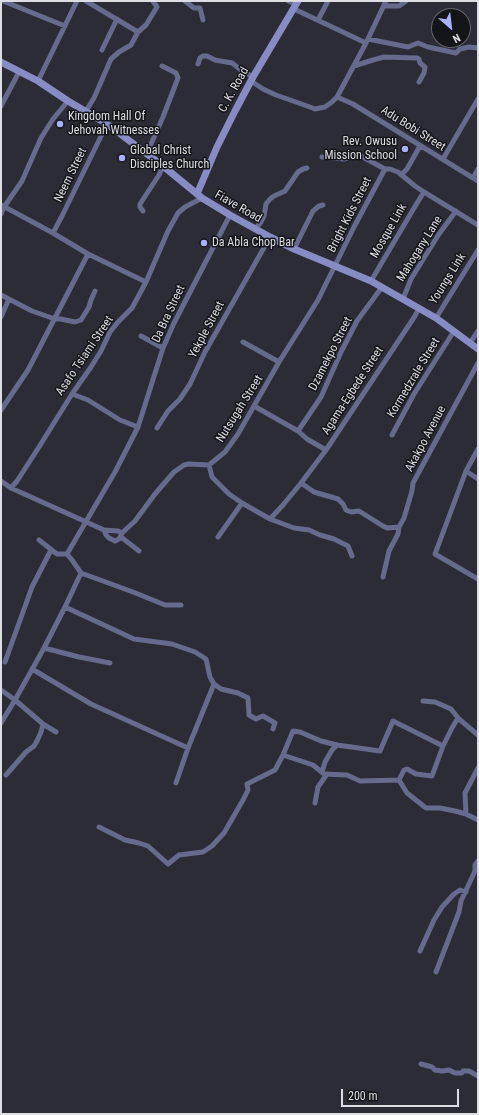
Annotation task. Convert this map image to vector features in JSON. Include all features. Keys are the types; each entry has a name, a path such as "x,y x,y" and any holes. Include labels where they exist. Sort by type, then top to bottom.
{"street":[{"path":"3,1 16,3 65,26"},
{"path":"38,81 77,1"},
{"path":"86,1 138,32"},
{"path":"86,111 94,98 111,60 119,52 131,45 138,32 146,25 157,8 153,1"},
{"path":"185,1 194,8 200,8 203,20"},
{"path":"288,1 296,4 318,20 367,41 408,47 418,44 456,53 460,49 469,47 478,48"},
{"path":"318,20 328,1"},
{"path":"198,64 200,58 206,56 232,64 263,89 315,109 325,107 337,97 385,4 399,6 406,1"},
{"name":"C. K. Road","path":"199,196 225,130 252,79 296,4"},
{"path":"102,50 117,20"},
{"path":"354,66 384,57 417,58 425,67 424,73 419,82"},
{"name":"Fiave Road","path":"1,62 38,81 107,124 147,153 199,196 230,215 294,249 371,280 436,318 478,349"},
{"path":"147,153 178,78 176,74 162,66"},
{"path":"1,106 19,72"},
{"name":"Adu Bobi Street","path":"337,97 353,104 475,179"},
{"path":"443,159 478,99"},
{"path":"1,214 3,206 22,181 41,138 53,119 68,101"},
{"name":"Neem Street","path":"53,234 107,124"},
{"path":"420,146 407,169 402,174 424,192 478,224"},
{"path":"322,156 344,159 359,155 385,169"},
{"path":"144,211 140,207 140,204 159,175 163,166"},
{"path":"255,229 264,216 267,202 274,196 285,191 298,172 303,168 307,168"},
{"name":"Bright Kids Street","path":"335,265 385,169 390,168 402,174"},
{"path":"407,169 409,180"},
{"path":"475,179 478,169"},
{"name":"Mosque Link","path":"371,280 424,192"},
{"name":"Asafo Tsiami Street","path":"11,488 72,394 91,368 114,327 132,308 146,282 178,213 199,196"},
{"path":"294,249 313,211 319,206 323,205"},
{"path":"3,206 88,254 146,282"},
{"name":"Mahogany Lane","path":"403,299 412,279 439,234 456,211"},
{"name":"Da Bra Street","path":"67,554 115,472 138,427 164,348 174,323 230,215"},
{"name":"Yekple Street","path":"157,428 168,411 180,399 190,384 205,352 270,237"},
{"name":"Youngs Link","path":"436,318 478,250"},
{"path":"1,410 28,370 88,254"},
{"name":"Nutsugah Street","path":"209,465 225,452 238,434 279,362 318,300 335,265"},
{"name":"Dzamekpo Street","path":"298,431 321,397 341,352 358,322 382,287"},
{"path":"1,294 32,311 55,319 79,322 89,307 90,300 95,291"},
{"path":"1,317 9,299"},
{"name":"Agama-Egbede Street","path":"270,519 301,483 326,450 419,308"},
{"name":"Kormedzrale Street","path":"392,435 414,394 454,331"},
{"path":"470,342 478,331"},
{"path":"141,336 164,348"},
{"path":"243,342 279,362"},
{"name":"Akakpo Avenue","path":"383,577 389,551 398,534 399,527 406,511 413,482 478,363"},
{"path":"72,394 88,400 120,420 138,427"},
{"path":"254,406 298,431 307,439 326,450"},
{"path":"478,449 466,471 435,554 478,579"},
{"path":"104,530 109,538 115,541 120,539 174,472 184,465 209,465 212,477 229,494 242,503 270,519 294,528 309,530 334,539 348,546 352,556"},
{"path":"466,471 478,479"},
{"path":"1,481 11,488 104,530 118,531 139,551"},
{"path":"301,483 314,492 338,499 346,510 351,512 359,511 387,528 399,527"},
{"path":"218,537 242,503"},
{"path":"39,540 57,554 67,554 81,573 165,605 181,605"},
{"path":"5,662 32,587 51,550"},
{"path":"1,724 44,648 81,573"},
{"path":"65,607 134,639 172,644 195,652 206,659 210,677 214,684 221,689 238,693 248,698 249,715 256,719 263,716 275,723 273,729"},
{"path":"44,648 110,663"},
{"path":"32,669 90,704 188,748"},
{"path":"176,783 188,748 214,684"},
{"path":"1,690 43,724 56,732"},
{"path":"423,701 435,702 451,709 458,718 478,735"},
{"path":"399,780 404,770 407,769 416,774 432,776 443,746 458,718"},
{"path":"99,827 125,840 148,846 168,864 179,855 203,852 212,846 224,833 243,800 248,790 247,784 275,770 293,731 300,732 337,746 380,751 393,721 443,746"},
{"path":"6,776 26,752 34,746 43,724"},
{"path":"315,803 318,787 325,773 325,762 332,750 337,746"},
{"path":"283,755 312,765 325,773 347,775 360,780 399,780"},
{"path":"466,814 465,794 478,768"},
{"path":"399,780 407,793 426,808 440,808 466,814 478,820"},
{"path":"436,972 459,912 461,901 478,861"},
{"path":"420,951 434,920 442,907 454,894 460,890 466,892"},
{"path":"421,1064 432,1067 435,1070 449,1070 455,1073 462,1073 463,1070 470,1071 478,1076"}],"place":[{"name":"Kingdom Hall Of Jehovah Witnesses","path":"60,124"},
{"name":"Rev. Owusu Mission School","path":"405,149"},
{"name":"Global Christ Disciples Church","path":"122,158"},
{"name":"Da Abla Chop Bar","path":"204,243"}]}
